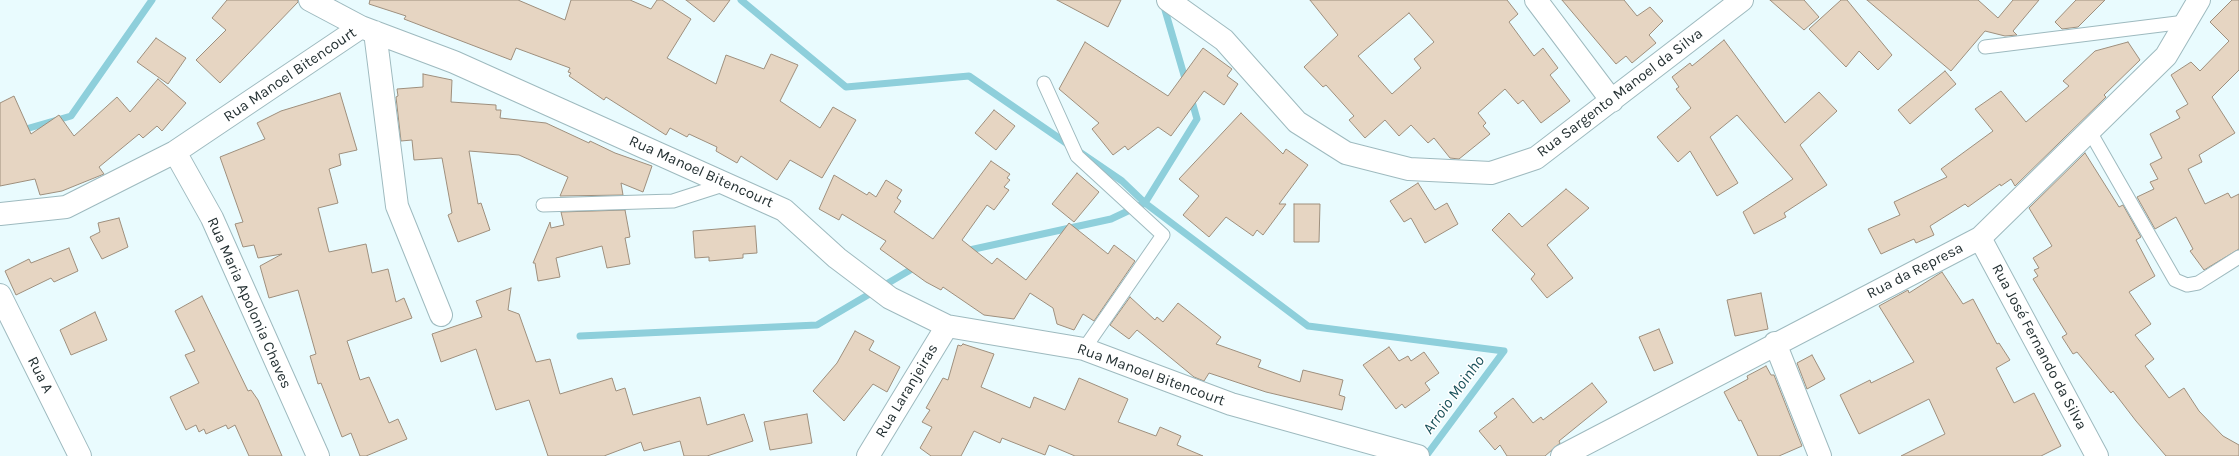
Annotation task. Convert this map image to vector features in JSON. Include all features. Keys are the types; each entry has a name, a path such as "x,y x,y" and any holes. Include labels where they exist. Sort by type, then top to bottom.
{"street":[{"path":"310,0 368,29 397,206 441,315"},
{"name":"Rua Sargento Manoel da Silva","path":"1168,0 1224,40 1297,122 1346,152 1409,169 1491,173 1536,158 1742,0"},
{"path":"1536,0 1612,101"},
{"name":"Rua da Represa","path":"1562,456 1775,343 1980,238 2166,56 2199,0"},
{"name":"Rua Manoel Bitencourt","path":"0,214 66,207 175,152 368,29 454,62 784,210 836,258 890,298 947,326 1084,349 1231,404 1418,456"},
{"name":"Rua Maria Apolonia Chaves","path":"175,152 212,218 318,456"},
{"name":"Rua José Fernando da Silva","path":"1980,238 2097,456"},
{"name":"Rua A","path":"0,295 80,456"},
{"name":"Rua Laranjeiras","path":"868,456 947,326"},
{"path":"1775,343 1820,456"}],"lane":[{"path":"1985,48 2185,22"},
{"path":"1044,83 1077,156 1163,235 1084,349"},
{"path":"2090,130 2175,280 2187,285 2198,283 2239,257"},
{"path":"543,205 673,202 726,184"}],"building":[{"path":"227,0 298,0 298,2 220,83 196,60 226,30 212,18"},
{"path":"370,0 518,0 565,20 571,0 630,0 651,9 657,0 662,0 691,19 667,58 716,84 726,55 764,69 771,54 798,65 780,101 820,128 833,107 856,120 822,178 790,160 777,180 741,156 737,163 716,151 717,147 689,134 687,137 670,128 666,135 606,97 604,100 569,76 571,73 568,72 570,68 516,48 511,60 404,19 406,16 369,4"},
{"path":"686,0 730,0 714,22"},
{"path":"1057,0 1121,0 1108,27"},
{"path":"1310,0 1507,0 1518,14 1509,22 1534,56 1543,48 1558,68 1550,75 1570,101 1541,123 1523,100 1518,104 1505,89 1478,113 1486,123 1483,126 1490,134 1459,159 1450,158 1434,138 1428,143 1411,125 1399,136 1385,120 1365,138 1349,120 1354,116 1326,85 1323,87 1304,67 1338,35","holes":["1409,13 1434,42 1414,59 1421,68 1392,94 1358,56"]},
{"path":"1562,0 1624,0 1637,16 1650,7 1663,21 1649,35 1656,43 1632,63 1626,56 1616,64"},
{"path":"1770,0 1804,0 1819,17 1804,30"},
{"path":"1841,0 1847,0 1892,55 1878,70 1859,51 1846,67 1809,29"},
{"path":"1867,0 1978,0 1998,18 2013,0 2039,0 2013,31 2017,35 2005,36 1985,31 1951,71"},
{"path":"2076,0 2105,0 2078,27 2062,29 2055,22"},
{"path":"2232,0 2239,0 2239,70 2212,97 2235,133 2199,155 2202,162 2188,169 2205,204 2228,193 2231,198 2239,194 2239,249 2204,270 2190,251 2193,249 2176,217 2155,229 2137,197 2154,189 2150,182 2158,179 2150,164 2162,158 2150,134 2180,118 2176,111 2188,104 2171,75 2191,62 2200,71 2229,41 2210,22"},
{"path":"156,38 186,58 168,84 137,62"},
{"path":"1724,40 1785,123 1819,92 1837,111 1800,145 1827,185 1784,213 1786,217 1754,234 1743,212 1793,179 1737,115 1710,137 1738,183 1717,196 1690,151 1678,162 1657,137 1691,108 1676,89 1679,87 1672,77 1690,63 1692,66"},
{"path":"1085,42 1168,96 1203,48 1232,69 1227,76 1238,84 1224,105 1204,91 1171,136 1158,127 1128,150 1125,146 1113,155 1092,129 1099,123 1059,89"},
{"path":"2128,42 2140,60 2104,95 2106,97 2015,186 2011,179 2001,186 2000,184 1968,207 1965,204 1930,226 1934,235 1916,243 1914,239 1881,254 1868,229 1900,215 1894,202 1947,177 1941,169 1993,131 1975,109 2001,91 2026,122 2069,86 2063,81 2095,51"},
{"path":"1945,71 1956,84 1910,124 1898,110"},
{"path":"423,74 452,80 451,102 496,105 496,110 501,110 500,118 546,123 589,143 590,141 615,153 652,166 643,192 621,183 623,195 560,196 568,177 519,155 469,151 478,204 481,203 490,230 458,242 448,215 452,213 442,158 414,160 412,140 401,141 396,97 398,96 397,89 423,87"},
{"path":"158,79 186,103 162,131 157,126 143,138 139,134 99,167 104,174 62,191 40,195 35,179 0,186 0,103 14,96 31,134 59,115 74,136 117,97 130,112"},
{"path":"340,93 357,150 339,154 341,165 329,169 338,203 318,208 329,252 366,244 372,273 388,269 396,302 404,298 412,318 347,341 360,380 369,377 389,423 398,419 407,439 366,456 360,456 351,433 342,437 321,383 318,384 310,356 316,354 298,290 269,298 260,266 282,254 258,258 254,245 243,247 235,224 243,222 220,157 265,139 257,123 281,111"},
{"path":"994,110 1015,126 996,150 975,133"},
{"path":"1241,113 1283,154 1286,149 1308,165 1279,204 1286,204 1263,235 1257,230 1253,236 1226,217 1209,237 1183,215 1199,196 1179,179"},
{"path":"2085,153 2119,207 2123,205 2141,237 2136,240 2155,276 2129,292 2151,324 2135,335 2154,359 2145,366 2169,398 2184,388 2199,411 2223,436 2239,445 2239,456 2166,456 2113,391 2111,393 2077,352 2073,354 2062,337 2067,334 2033,279 2038,276 2034,270 2039,268 2033,258 2052,246 2029,208"},
{"path":"991,161 1010,174 1007,178 1010,180 1004,187 1009,190 994,210 987,205 962,240 992,264 997,258 1026,280 1069,223 1108,254 1114,245 1135,261 1094,321 1083,314 1074,330 1057,324 1053,308 1030,293 1014,319 984,315 943,287 941,290 926,282 880,249 886,241 842,214 839,220 819,209 834,175 867,195 869,192 876,197 886,180 902,190 897,198 901,201 894,212 933,239"},
{"path":"1077,173 1099,192 1074,222 1052,204"},
{"path":"1418,183 1435,210 1447,203 1458,224 1425,243 1411,218 1404,222 1390,201"},
{"path":"1566,189 1589,208 1547,245 1573,278 1547,298 1531,279 1535,274 1492,230 1509,213 1522,227"},
{"path":"1294,204 1320,204 1319,242 1294,242"},
{"path":"625,210 630,237 625,238 630,264 607,268 602,246 556,258 560,277 538,281 535,263 533,263 550,222 551,228 564,225 561,212"},
{"path":"119,218 128,247 102,259 90,237 100,232 98,223"},
{"path":"755,226 757,253 743,254 743,258 709,261 709,257 695,258 693,231"},
{"path":"69,248 78,271 54,282 51,278 16,295 5,271 29,259 31,263"},
{"path":"1942,272 1963,304 1973,299 1997,344 1999,343 2010,360 1996,368 2014,403 2034,393 2061,446 2041,456 1901,456 1945,434 1929,399 1859,434 1840,395 1870,380 1871,383 1914,362 1879,306 1908,290 1909,293"},
{"path":"511,288 508,310 519,314 536,362 550,359 560,394 612,378 616,391 625,388 633,415 700,397 707,425 744,414 753,441 707,456 684,456 680,441 644,451 641,442 604,456 548,456 529,400 496,410 476,349 441,362 432,334 482,317 476,301"},
{"path":"1761,293 1768,329 1735,336 1727,300"},
{"path":"202,296 248,391 251,390 258,400 282,456 249,456 235,425 228,429 226,425 206,434 204,429 199,432 196,425 186,430 170,397 199,383 185,355 195,351 175,311"},
{"path":"1130,297 1155,320 1157,317 1163,322 1178,303 1221,337 1216,344 1261,360 1258,367 1300,382 1303,370 1343,380 1339,395 1345,397 1342,410 1266,392 1209,373 1204,381 1194,377 1137,330 1129,339 1110,325"},
{"path":"95,312 107,340 71,355 60,330"},
{"path":"1659,329 1673,363 1654,371 1639,337"},
{"path":"855,331 874,341 869,350 900,367 887,392 873,384 844,421 813,391 837,363"},
{"path":"963,344 994,354 981,387 1030,408 1034,397 1065,410 1079,378 1128,399 1118,422 1156,436 1160,427 1181,436 1177,445 1203,456 1075,456 1049,445 1045,455 1002,438 1000,443 974,431 961,456 931,456 920,448 932,427 922,422 930,410 926,408 943,378 948,380 958,345 961,346"},
{"path":"1389,347 1399,361 1408,356 1411,361 1424,352 1439,373 1425,383 1430,390 1405,408 1402,404 1396,409 1363,365"},
{"path":"1812,355 1825,379 1807,389 1797,363"},
{"path":"1766,366 1771,375 1774,375 1802,446 1779,456 1758,456 1741,420 1739,421 1724,392 1748,379 1747,376"},
{"path":"1592,383 1607,402 1559,441 1560,443 1545,456 1507,456 1500,445 1495,450 1479,431 1497,417 1494,413 1513,398 1533,423 1541,417 1543,420"},
{"path":"807,414 812,443 770,450 764,422"}],"waterway":[{"path":"19,131 71,116 152,0"},
{"path":"741,0 846,87 969,76 1069,145"},
{"path":"1165,10 1186,82"},
{"path":"965,251 1111,219 1145,203 1197,119 1191,98"},
{"name":"Arroio Moinho","path":"1081,153 1122,181 1145,203 1308,326 1504,351 1426,456"},
{"path":"580,336 817,325 917,266"}]}
